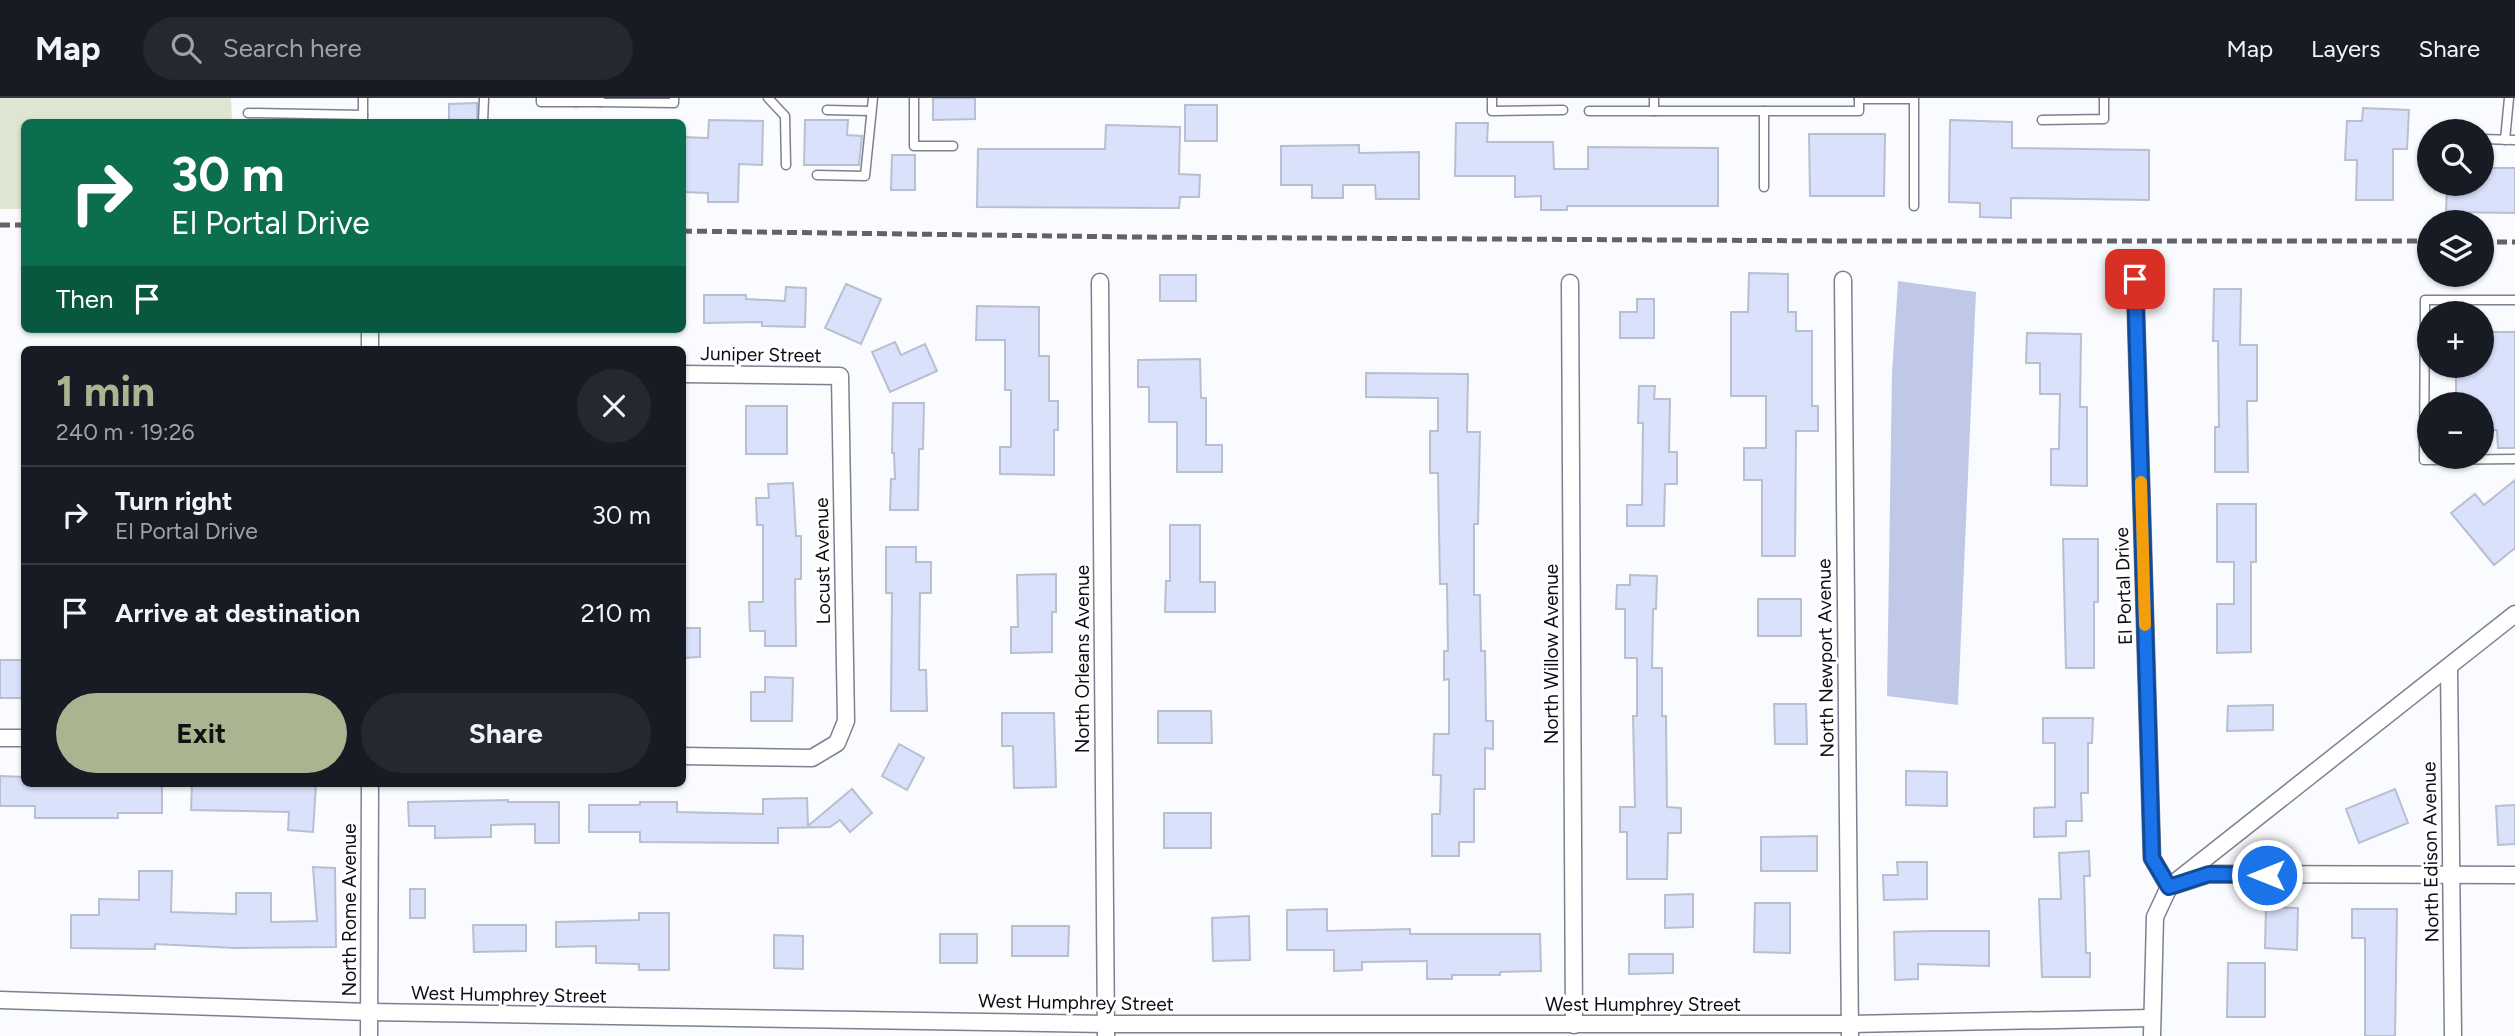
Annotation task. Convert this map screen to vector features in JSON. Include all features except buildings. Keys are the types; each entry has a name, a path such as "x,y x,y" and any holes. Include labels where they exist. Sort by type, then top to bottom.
{"street":[{"name":"El Portal Drive","path":"2135,279 2152,858 2169,887"},
{"name":"North Newport Avenue","path":"1843,280 1850,1030"},
{"name":"North Orleans Avenue","path":"1100,282 1106,1030"},
{"name":"North Willow Avenue","path":"1570,283 1574,1031"},
{"name":"Juniper Street","path":"686,374 840,376"},
{"name":"Locust Avenue","path":"686,756 812,758 837,743 846,721 840,376"},
{"path":"2152,1036 2155,917 2169,887 2515,614"},
{"name":"North Edison Avenue","path":"2449,667 2453,1036"},
{"path":"0,738 21,738"},
{"name":"North Rome Avenue","path":"369,1036 370,787"},
{"path":"2169,887 2209,874 2515,875"},
{"name":"West Humphrey Street","path":"0,1000 1106,1030 1850,1030 2152,1018"}],"lane":[{"path":"248,113 363,119 363,98"},
{"path":"483,119 484,98"},
{"path":"541,98 541,102 600,100 674,103 674,98"},
{"path":"768,98 785,116 786,165"},
{"path":"817,176 865,176 873,98"},
{"path":"914,98 914,146 953,146"},
{"path":"1492,98 1492,111 1563,110"},
{"path":"1654,98 1654,111"},
{"path":"1589,111 1859,111 1859,98 1914,99 1914,206"},
{"path":"2042,120 2104,119 2104,98"},
{"path":"2509,98 2510,140"},
{"path":"827,110 872,111"},
{"path":"1764,111 1764,187"},
{"path":"2515,300 2425,300 2424,460 2515,459"}],"green space":[{"path":"0,98 231,98 232,119 21,119 21,209 0,209"}],"water":[{"path":"1898,281 1976,292 1958,705 1887,696 1892,373"}],"railway":[{"path":"0,225 21,225"},
{"path":"686,231 1133,237 2417,241"},
{"path":"2494,242 2515,242"}],"slow traffic":[{"path":"2141,482 2145,625"}],"route":[{"path":"2135,279 2152,858 2169,887 2209,874 2267,875"}]}
